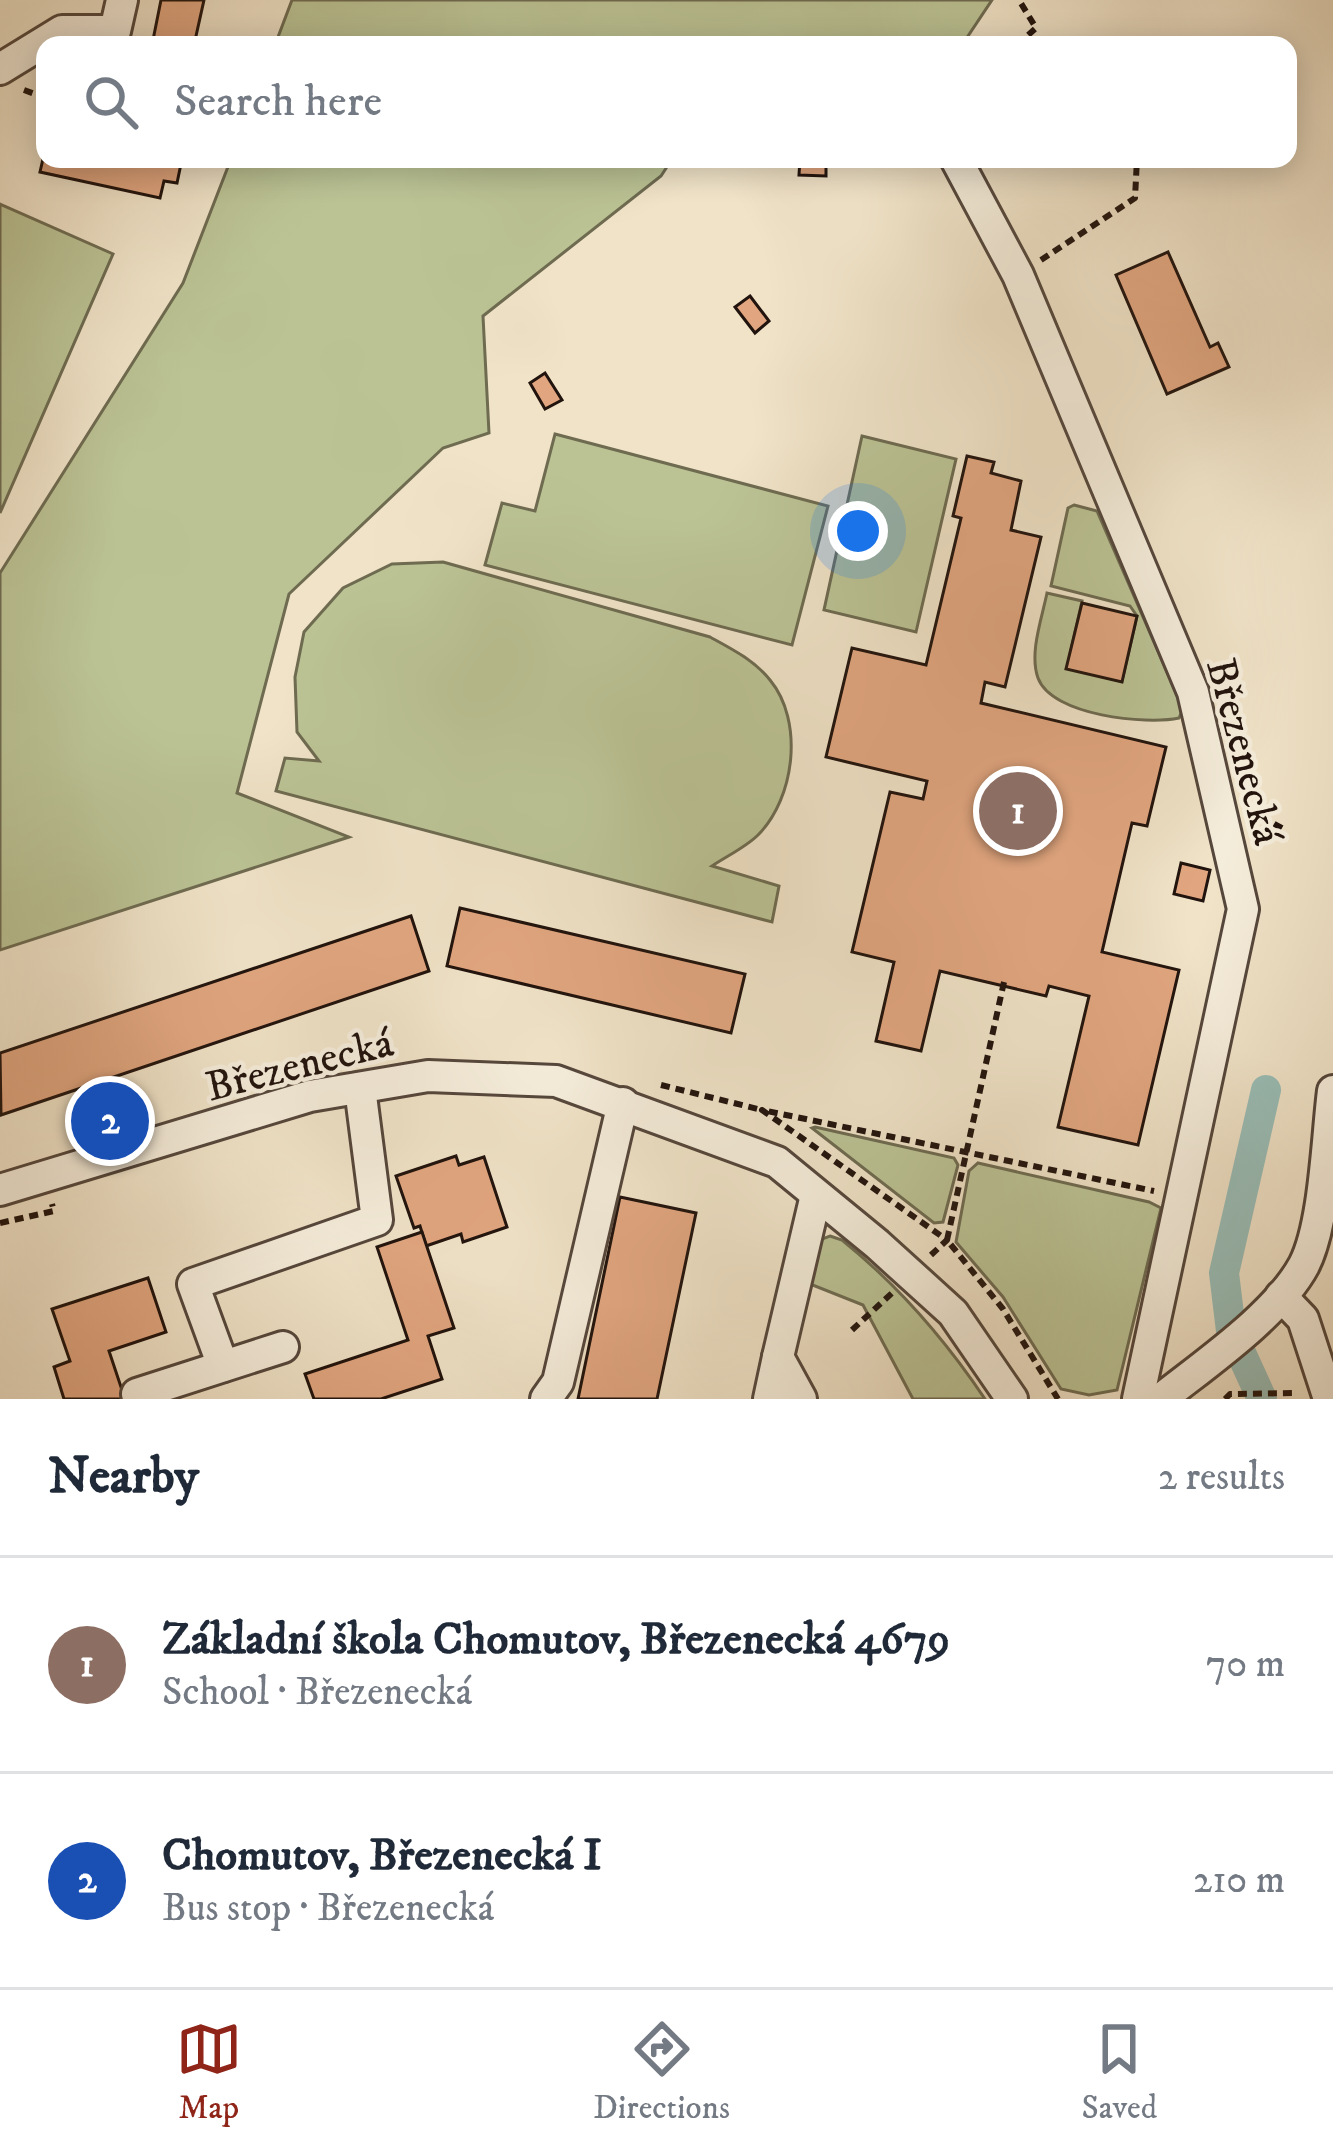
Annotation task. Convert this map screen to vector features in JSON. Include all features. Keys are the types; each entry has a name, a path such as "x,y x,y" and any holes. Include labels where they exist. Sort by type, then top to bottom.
{"street":[{"path":"54,36 62,31 115,31 122,0"},
{"path":"0,69 36,47"},
{"name":"Březenecká","path":"961,168 1018,275 1193,692 1243,909 1138,1399"},
{"name":"Březenecká","path":"0,1190 310,1096 428,1076 556,1081 777,1162 953,1313 1012,1399"},
{"path":"223,1366 193,1284 377,1220 360,1088"},
{"path":"1161,1399 1271,1305 1304,1265 1326,1194 1333,1090"},
{"path":"546,1399 558,1382 623,1103"},
{"path":"769,1399 816,1195"},
{"path":"1271,1305 1304,1319 1329,1399"},
{"path":"137,1394 283,1347"},
{"path":"778,1357 801,1399"}],"path":[{"path":"1019,0 1036,28 1027,36"},
{"path":"1018,275 1135,198 1137,168"},
{"path":"946,1240 1004,982"},
{"path":"1058,1399 1003,1309 946,1240 762,1110 1181,1196"},
{"path":"1227,1396 1288,1396"}],"green space":[{"path":"292,0 992,0 968,36 278,36"},
{"path":"228,168 666,168 483,316 489,433 443,448 289,594 237,793 349,837 0,950 0,573 183,283"},
{"path":"0,204 113,254 0,513"},
{"path":"555,434 828,506 792,645 485,565 502,503 535,511"},
{"path":"862,436 956,459 916,632 824,610"},
{"path":"1074,505 1097,511 1183,709 1179,718 1145,720 1080,709 1047,691 1038,678 1036,647 1047,593 1082,601 1067,668 1122,681 1137,616 1130,606 1051,586 1068,508"},
{"path":"443,562 710,637 764,673 788,716 791,759 787,781 771,819 758,835 712,866 779,886 772,922 276,791 285,758 319,761 297,732 295,677 304,632 343,588 392,564"},
{"path":"815,1127 954,1158 958,1165 943,1222 934,1223"},
{"path":"978,1163 1161,1208 1117,1390 1089,1395 1061,1389 1003,1297 956,1242 969,1171"},
{"path":"830,1236 842,1240 901,1294 985,1399 913,1399 863,1305 810,1284 814,1242"}],"building":[{"path":"161,0 204,0 196,36 154,36"},
{"path":"41,168 180,168 177,183 164,181 160,198 40,172"},
{"path":"799,168 826,168 826,176 799,175"},
{"path":"1168,252 1210,347 1218,343 1229,367 1167,394 1116,275"},
{"path":"750,296 769,321 755,333 735,307"},
{"path":"545,373 562,400 545,409 530,383"},
{"path":"967,456 994,462 991,473 1021,481 1011,530 1041,537 1005,687 985,682 981,703 1166,747 1147,826 1132,823 1102,952 1179,970 1138,1145 1058,1127 1089,996 1049,986 1046,996 940,971 921,1051 876,1041 894,962 852,952 890,792 923,799 927,781 826,757 852,648 926,665 961,518 953,516"},
{"path":"1082,603 1137,616 1122,682 1066,669"},
{"path":"1181,863 1210,870 1203,901 1174,894"},
{"path":"460,908 745,974 731,1033 447,966"},
{"path":"411,916 429,971 1,1115 0,1053"},
{"path":"456,1156 459,1165 484,1157 507,1227 463,1242 461,1234 426,1246 420,1226 414,1228 396,1176"},
{"path":"620,1197 696,1213 657,1399 578,1399"},
{"path":"422,1232 454,1328 428,1336 442,1379 381,1399 314,1399 305,1374 408,1340 377,1247"},
{"path":"148,1278 166,1332 109,1351 125,1399 64,1399 54,1367 70,1361 52,1309"}],"waterway":[{"path":"1262,1399 1231,1331 1224,1273 1266,1090"}],"place":[{"name":"Základní škola Chomutov, Březenecká 4679","path":"1018,811"},
{"name":"Chomutov, Březenecká I","path":"110,1121"}]}
